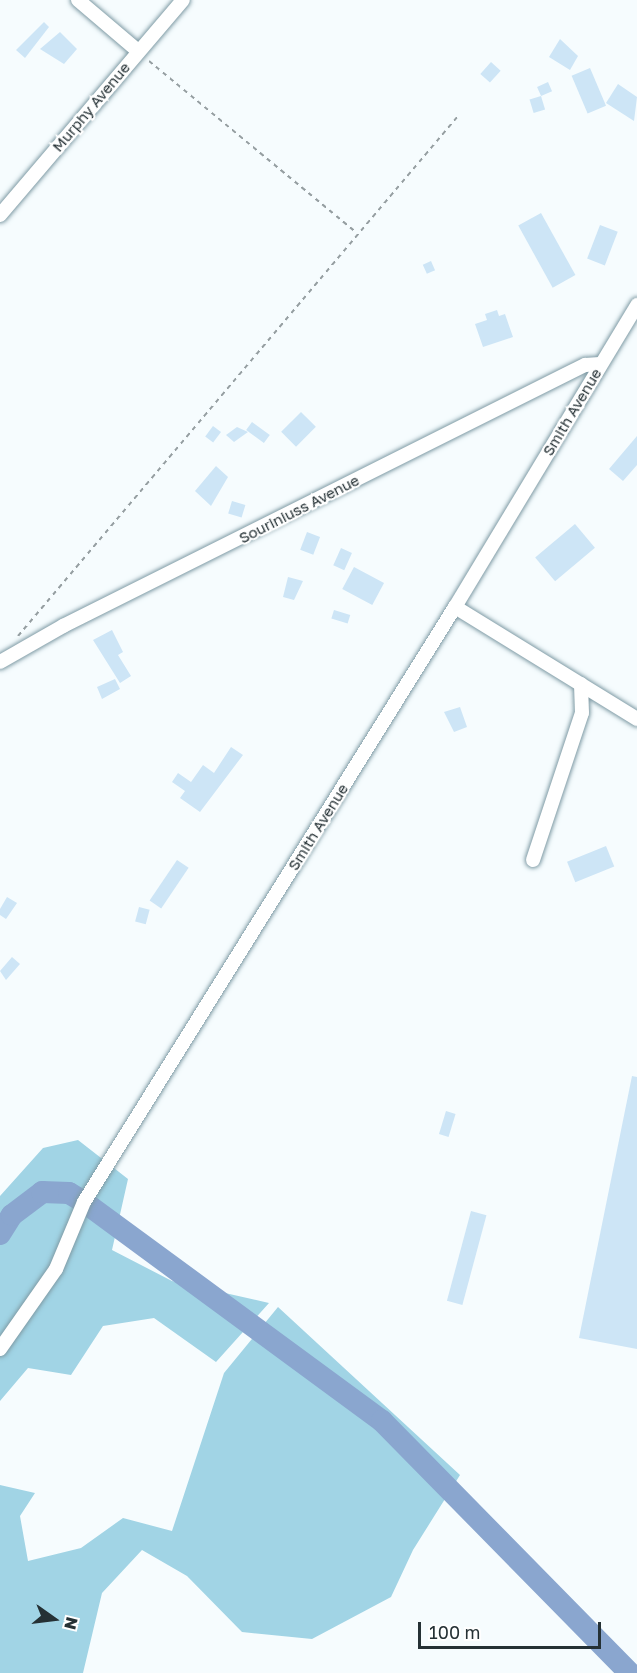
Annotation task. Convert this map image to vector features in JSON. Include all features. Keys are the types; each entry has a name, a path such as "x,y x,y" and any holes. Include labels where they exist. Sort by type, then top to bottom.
{"street":[{"path":"78,0 138,51"},
{"name":"Murphy Avenue","path":"0,215 183,0"},
{"name":"Smith Avenue","path":"0,1349 56,1269 84,1202 456,607 637,305"},
{"name":"Souriniuss Avenue","path":"0,662 63,626 585,365 600,364"},
{"path":"456,607 637,719"},
{"path":"533,860 582,713 581,684"}],"path":[{"path":"138,51 357,233"},
{"path":"15,640 357,233 458,117"}],"shaded area":[{"path":"78,1140 128,1179 112,1250 172,1281 269,1303 216,1362 154,1318 103,1326 71,1375 28,1368 0,1401 0,1196 43,1148"},
{"path":"278,1307 460,1475 413,1550 391,1597 312,1639 242,1632 187,1576 142,1550 102,1593 83,1673 0,1673 0,1485 35,1493 20,1516 28,1561 81,1548 123,1518 172,1531 224,1373"}],"building":[{"path":"44,22 49,27 25,58 16,50"},
{"path":"60,32 77,49 64,64 40,49"},
{"path":"560,39 578,56 570,70 549,57"},
{"path":"491,62 501,71 490,83 480,74"},
{"path":"590,68 606,106 588,114 572,76"},
{"path":"548,82 552,91 541,96 537,87"},
{"path":"618,84 637,97 634,121 606,103"},
{"path":"541,96 545,109 534,113 530,100"},
{"path":"541,213 575,275 553,288 518,226"},
{"path":"600,225 618,232 605,265 587,259"},
{"path":"431,261 435,270 427,274 423,265"},
{"path":"497,310 499,316 505,314 513,337 483,347 475,324 487,320 485,314"},
{"path":"301,412 316,427 296,447 281,432"},
{"path":"252,422 270,435 264,443 246,430"},
{"path":"213,426 221,432 213,442 205,436"},
{"path":"237,427 248,432 234,442 226,435"},
{"path":"637,436 637,465 623,481 609,469"},
{"path":"216,466 228,477 211,506 195,491"},
{"path":"232,501 245,505 242,518 228,513"},
{"path":"575,524 595,548 555,581 535,557"},
{"path":"307,532 320,537 313,555 300,550"},
{"path":"341,548 352,553 344,570 333,565"},
{"path":"354,567 384,583 372,605 342,589"},
{"path":"288,577 303,581 294,600 283,597"},
{"path":"334,610 350,615 348,624 331,619"},
{"path":"112,630 123,652 118,655 131,676 120,683 93,640"},
{"path":"115,679 120,689 102,699 97,687"},
{"path":"460,707 467,727 454,732 444,712"},
{"path":"231,747 243,755 200,812 180,798 185,791 172,782 178,773 191,782 203,765 214,773"},
{"path":"606,846 614,866 575,882 567,862"},
{"path":"177,860 189,868 161,908 150,901"},
{"path":"7,897 17,903 6,919 0,915 0,909"},
{"path":"139,907 150,910 146,924 135,921"},
{"path":"12,957 20,964 6,980 0,971"},
{"path":"632,1076 637,1077 637,1349 579,1338"},
{"path":"446,1111 456,1114 449,1137 439,1134"},
{"path":"471,1211 486,1215 462,1305 447,1301"}],"waterway":[{"path":"0,1234 12,1215 42,1192 69,1193 84,1202 382,1421 630,1673"}]}
